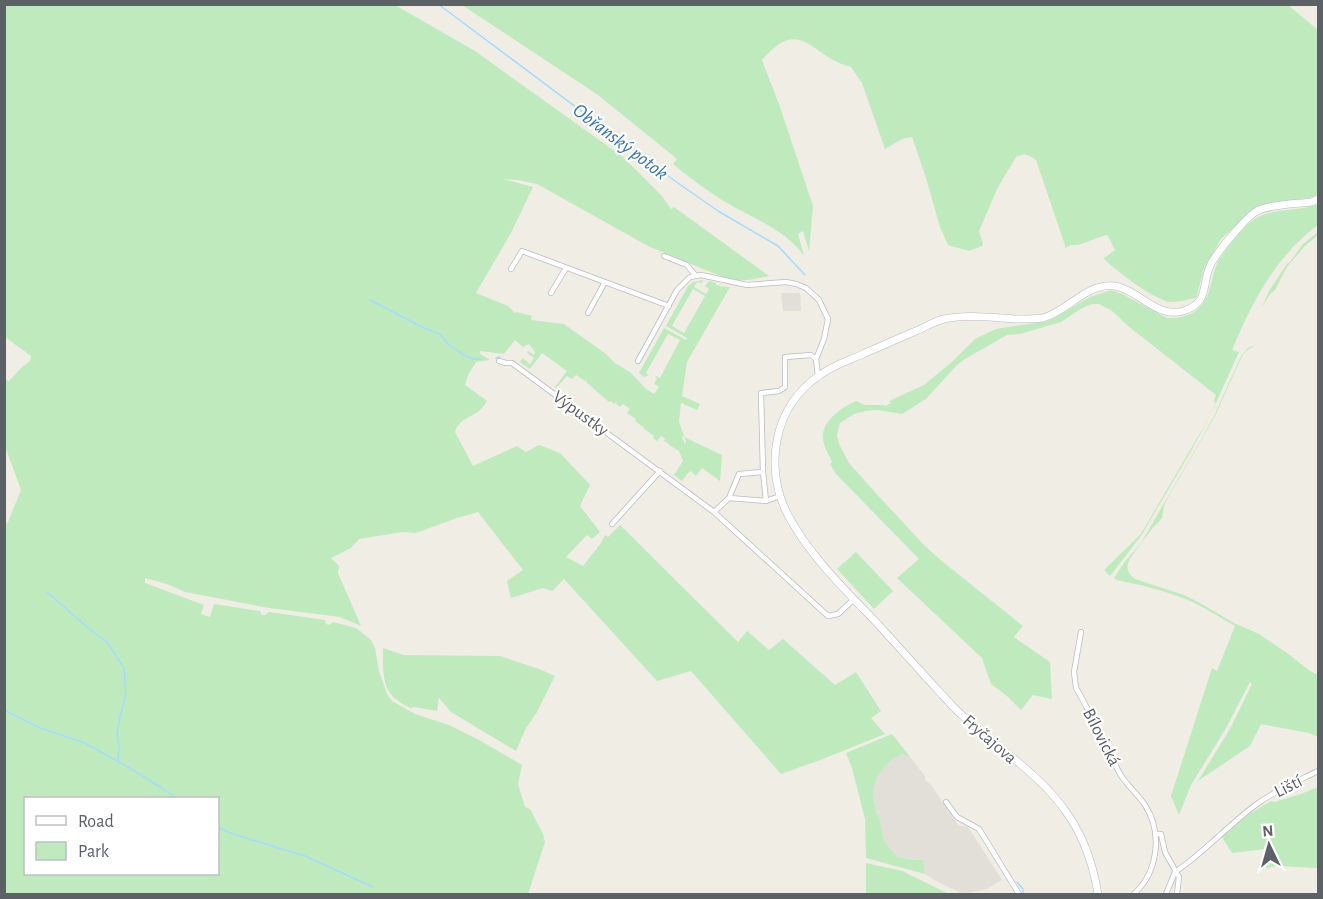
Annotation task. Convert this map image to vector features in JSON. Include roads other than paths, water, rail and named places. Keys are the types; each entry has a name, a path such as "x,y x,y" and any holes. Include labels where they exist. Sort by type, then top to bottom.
{"main road":[{"name":"Fryčajova","path":"1098,894 1085,845 1065,809 1041,783 962,715 854,599 800,535 780,496 776,482 774,457 778,434 788,409 803,389 818,376 838,364 943,319 1041,318 1057,313 1093,288 1104,286 1115,286 1129,291 1158,309 1181,312 1197,304 1203,296 1210,264 1247,219 1257,211 1269,207 1312,202 1318,199"}],"street":[{"path":"511,269 522,251 669,306"},
{"path":"664,256 687,265 696,275"},
{"path":"551,293 566,267"},
{"path":"638,361 677,290 686,280 701,275 747,285 786,282 806,288 819,300 828,319 824,339 816,359 818,376"},
{"path":"588,313 605,282"},
{"path":"766,501 761,393 779,391 784,387 785,357 811,355 816,359"},
{"name":"Výpustky","path":"499,361 512,363 714,512"},
{"path":"612,524 660,471"},
{"path":"764,472 739,474 729,498 714,512 828,616 838,615 854,599"},
{"path":"729,498 766,501 780,496"},
{"name":"Bílovická","path":"1081,632 1074,672 1076,688 1121,776 1147,808 1155,834 1155,861 1150,873 1134,894"},
{"name":"Liští","path":"1175,872 1258,803 1318,771"},
{"path":"946,802 957,817 979,829 1019,894"},
{"name":"Bílovická","path":"1155,834 1161,834 1164,852 1175,872"},
{"path":"1166,894 1175,872 1179,877 1177,894"}],"waterway":[{"name":"Obřanský potok","path":"438,4 675,181 718,211 778,246 805,275"},
{"path":"370,300 440,334 448,344 464,355 473,359 481,359"},
{"path":"496,358 500,357"},
{"path":"47,592 107,642 124,668 126,694 117,734 118,761"},
{"path":"4,710 40,728 85,743 175,797"},
{"path":"219,828 305,856 373,887"},
{"name":"Obřanský potok","path":"1017,882 1023,889 1023,894"}]}
